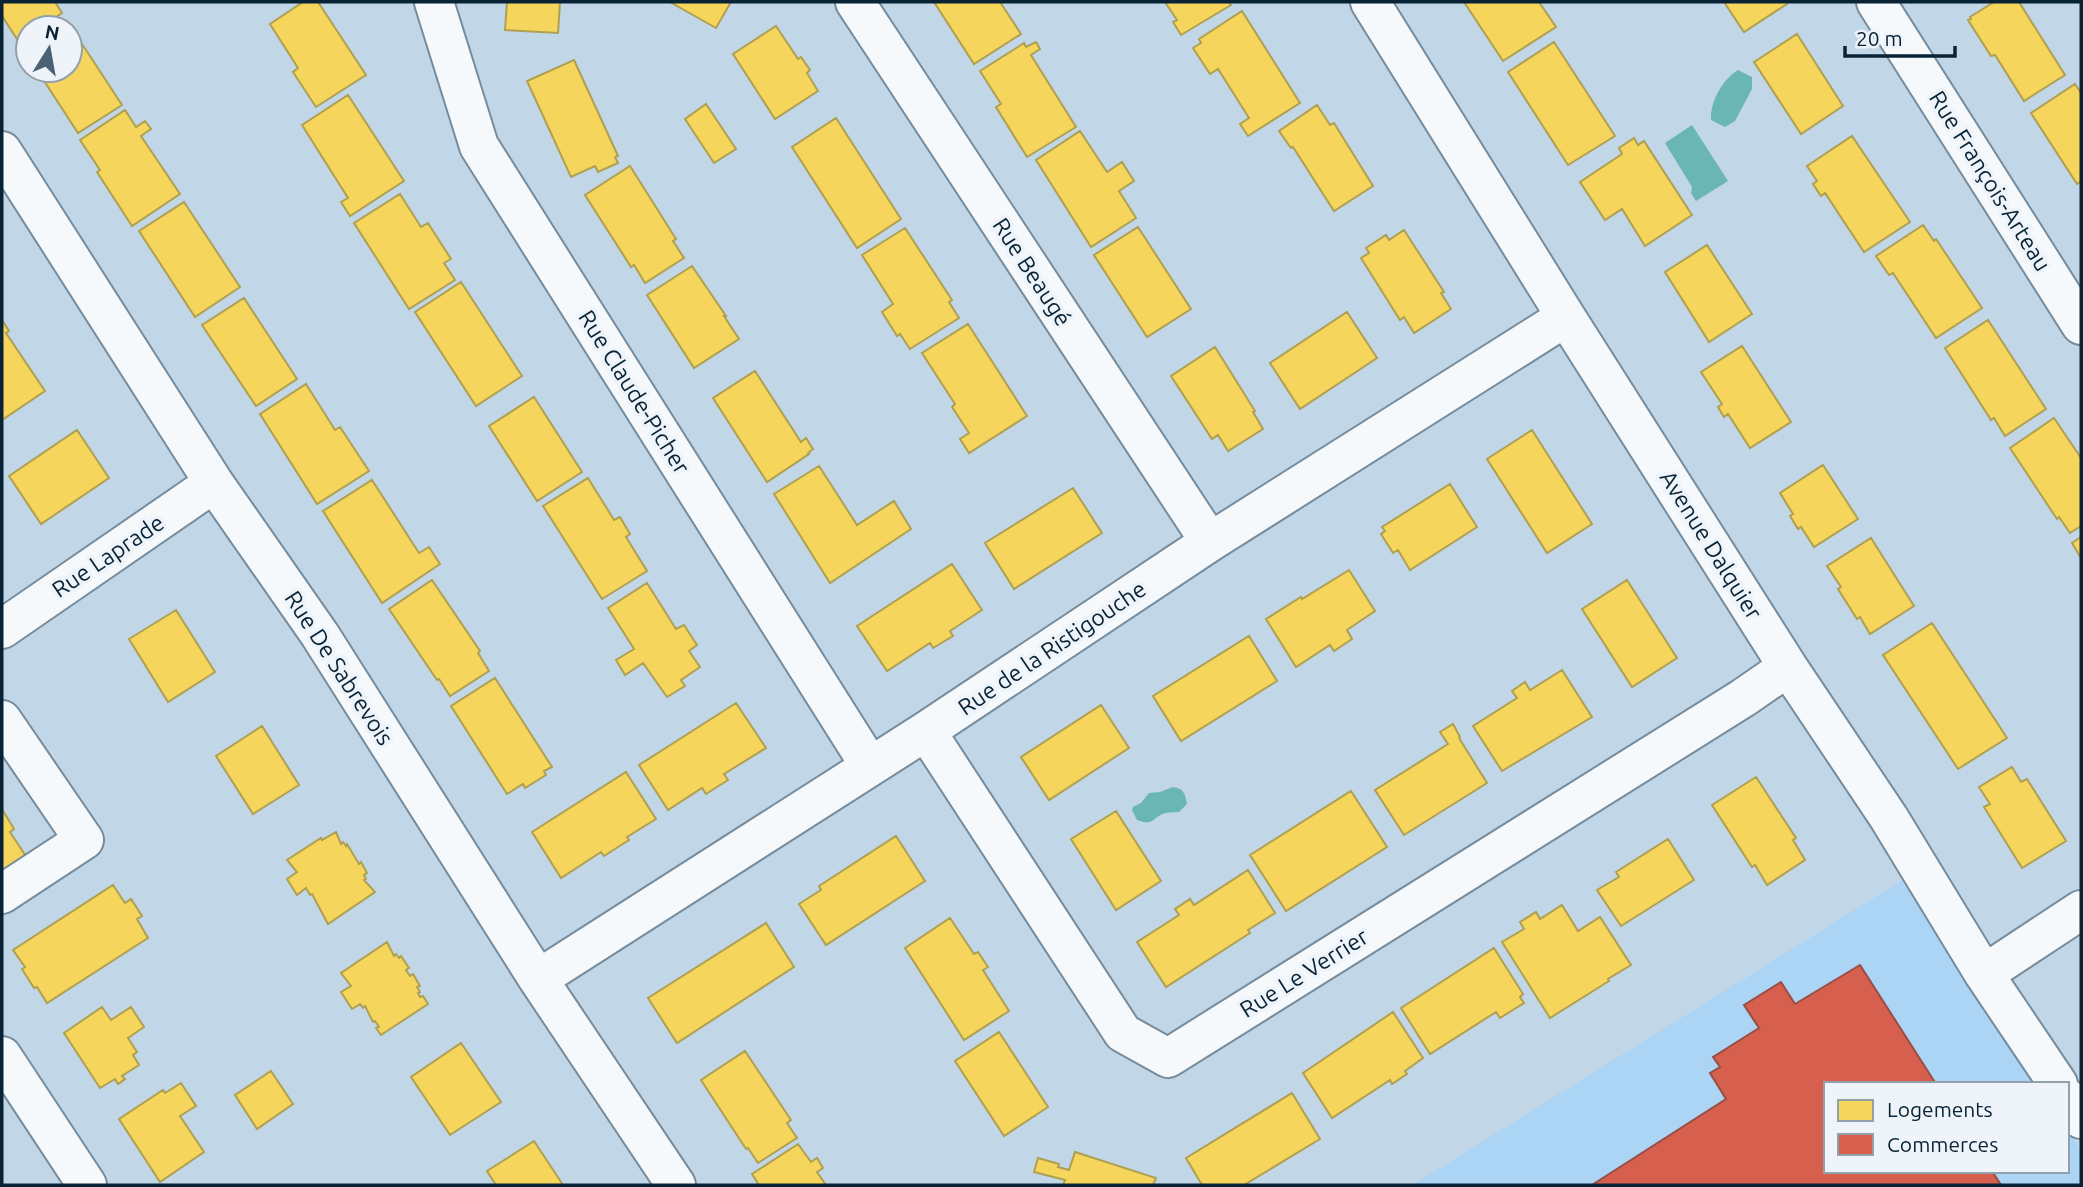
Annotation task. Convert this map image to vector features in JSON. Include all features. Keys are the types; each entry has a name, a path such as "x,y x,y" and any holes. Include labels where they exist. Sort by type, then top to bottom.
{"street":[{"name":"Rue Claude-Picher","path":"434,2 479,146 870,766"},
{"name":"Rue Beaugé","path":"855,2 1209,542"},
{"name":"Avenue Dalquier","path":"1370,2 1788,667 1889,818 1984,974 2056,1082"},
{"name":"Rue François-Arteau","path":"1876,2 2081,324"},
{"name":"Rue De Sabrevois","path":"2,151 214,483 320,635 538,979 676,1185"},
{"name":"Rue de la Ristigouche","path":"538,979 926,731 1209,542 1566,317"},
{"name":"Rue Laprade","path":"2,629 214,483"},
{"name":"Rue Le Verrier","path":"926,731 1123,1033 1168,1058 1743,698 1788,667"},
{"path":"2,720 83,840 2,894"},
{"path":"1984,974 2081,910"},
{"path":"2,1056 87,1185"},
{"path":"2069,1101 2081,1119"}],"shaded area":[{"path":"1738,70 1752,77 1752,89 1735,121 1725,127 1711,120 1711,113 1722,85"},
{"path":"1692,125 1728,181 1696,201 1691,193 1692,187 1665,143"},
{"path":"1173,787 1182,790 1186,797 1187,804 1179,812 1161,814 1147,822 1137,820 1133,807 1141,803 1149,793"},
{"path":"1922,868 2046,1082 1824,1082 1824,1173 2069,1173 2069,1129 2081,1153 2081,1185 1413,1185"}],"building: Logements":[{"path":"2,2 55,2 62,13 14,14 14,34 2,16"},
{"path":"303,2 318,2 366,75 316,107 293,72 298,68 270,24"},
{"path":"507,2 560,2 558,33 505,30"},
{"path":"670,2 731,2 716,28"},
{"path":"934,2 1000,2 1021,34 974,64"},
{"path":"1165,2 1229,2 1231,5 1181,35 1173,22 1177,20"},
{"path":"1464,2 1539,2 1556,27 1503,61"},
{"path":"1724,2 1786,2 1787,4 1744,32"},
{"path":"1994,2 2019,2 2065,75 2024,101 1995,55 1991,56 1968,20"},
{"path":"1242,11 1300,103 1248,136 1240,124 1249,118 1218,69 1210,74 1193,48 1201,43 1199,39"},
{"path":"776,26 798,59 801,57 810,70 807,73 818,91 775,119 733,54"},
{"path":"1797,34 1843,106 1801,134 1754,62"},
{"path":"1036,42 1040,49 1031,55 1076,127 1027,157 996,107 1001,104 980,71 1024,43 1026,47"},
{"path":"1554,42 1615,136 1568,165 1508,72"},
{"path":"84,47 122,105 78,133 46,84 84,84"},
{"path":"574,60 618,156 615,157 618,163 598,172 595,166 571,177 527,81"},
{"path":"2075,84 2081,93 2081,181 2077,184 2031,113"},
{"path":"348,95 404,181 350,216 341,202 348,198 302,125"},
{"path":"706,104 736,149 714,163 685,119"},
{"path":"1317,105 1330,125 1334,123 1373,186 1334,211 1293,147 1291,148 1279,131"},
{"path":"125,110 136,127 145,121 151,129 141,136 180,194 132,226 80,140"},
{"path":"836,118 901,219 857,248 792,147"},
{"path":"1080,131 1107,172 1122,162 1134,181 1119,191 1136,218 1091,247 1036,160"},
{"path":"1852,136 1910,222 1864,252 1825,193 1821,196 1813,184 1817,181 1807,166"},
{"path":"1634,138 1638,145 1644,141 1692,215 1645,246 1622,209 1605,220 1580,182 1622,154 1619,148"},
{"path":"630,166 676,239 673,241 684,258 645,283 634,265 631,267 585,195"},
{"path":"400,194 421,227 428,223 451,259 444,263 455,280 409,309 354,223"},
{"path":"184,202 240,287 195,317 139,231"},
{"path":"1923,225 1934,241 1936,239 1982,308 1936,338 1893,273 1889,275 1876,256"},
{"path":"1138,227 1191,309 1147,337 1094,255"},
{"path":"905,228 952,300 949,302 959,318 910,349 900,334 897,336 882,312 893,304 862,255"},
{"path":"1404,230 1444,292 1441,293 1451,309 1414,333 1404,317 1400,320 1361,258 1369,253 1366,248 1386,235 1389,240"},
{"path":"1707,245 1752,314 1709,342 1665,272"},
{"path":"692,266 739,339 694,368 647,295"},
{"path":"461,282 522,376 476,406 415,312"},
{"path":"244,298 297,379 256,406 202,325"},
{"path":"1347,312 1377,358 1300,409 1270,363"},
{"path":"2,320 9,331 6,333 45,391 2,420"},
{"path":"1988,320 2046,409 2005,436 1994,418 1991,420 1945,348"},
{"path":"968,324 1027,416 969,453 960,439 969,433 952,407 955,404 922,353"},
{"path":"1742,346 1791,422 1750,448 1728,414 1724,417 1718,407 1722,404 1701,372"},
{"path":"1215,347 1255,411 1253,412 1263,429 1228,451 1218,435 1212,439 1171,376"},
{"path":"755,371 801,442 806,438 813,449 767,482 713,398"},
{"path":"306,384 335,430 340,427 369,471 317,504 260,414"},
{"path":"534,397 582,472 537,501 489,426"},
{"path":"2054,418 2081,458 2081,526 2070,533 2059,517 2057,519 2010,448"},
{"path":"77,430 109,478 41,524 9,476"},
{"path":"1532,430 1592,524 1547,553 1487,459"},
{"path":"1823,465 1858,519 1814,547 1801,527 1798,529 1790,516 1793,514 1780,493"},
{"path":"819,466 857,525 894,501 911,529 830,583 774,494"},
{"path":"588,478 614,520 620,517 630,534 626,537 647,571 602,599 543,506"},
{"path":"372,480 419,553 429,547 440,564 382,603 323,511"},
{"path":"1450,484 1477,527 1410,570 1398,550 1393,553 1381,534 1385,531 1382,527"},
{"path":"1073,488 1102,533 1014,589 985,543"},
{"path":"2081,537 2081,558 2072,543"},
{"path":"1871,538 1914,606 1870,634 1838,589 1841,587 1827,566"},
{"path":"952,564 982,610 950,631 953,636 933,648 930,643 887,671 857,626"},
{"path":"1349,570 1375,611 1347,630 1352,639 1334,651 1330,645 1296,667 1266,619"},
{"path":"432,580 480,651 478,653 489,671 450,696 389,609"},
{"path":"1627,580 1677,658 1632,687 1582,609"},
{"path":"647,583 676,629 684,625 697,645 689,651 700,667 681,680 685,686 667,697 643,663 625,675 616,660 634,649 608,608"},
{"path":"176,610 215,672 168,702 129,639"},
{"path":"1932,623 2007,738 1958,769 1883,655"},
{"path":"1249,636 1277,681 1181,741 1153,696"},
{"path":"1562,670 1592,717 1502,771 1473,726 1517,698 1512,691 1525,682 1530,690"},
{"path":"495,678 552,767 544,771 546,775 525,788 523,784 507,794 451,706"},
{"path":"736,703 766,748 724,774 728,780 706,794 702,788 668,810 639,765"},
{"path":"1101,705 1129,748 1049,800 1021,757"},
{"path":"1453,724 1487,783 1404,835 1375,790 1448,744 1440,732"},
{"path":"262,726 299,785 253,814 216,756"},
{"path":"2012,767 2021,782 2027,779 2066,841 2022,868 1984,807 1990,804 1979,787"},
{"path":"626,772 656,819 627,837 629,840 604,856 601,852 561,878 532,832"},
{"path":"1756,777 1796,838 1793,840 1805,860 1767,885 1755,865 1752,867 1712,805"},
{"path":"1351,791 1387,847 1286,911 1250,855"},
{"path":"2,809 14,829 10,832 33,867 2,886"},
{"path":"1116,811 1161,881 1116,910 1071,839"},
{"path":"336,832 341,844 347,844 359,864 361,862 367,873 364,880 375,892 328,924 306,888 297,895 287,879 297,872 287,860 321,838 322,840"},
{"path":"896,836 925,881 826,945 799,904 821,890 819,886"},
{"path":"1668,839 1694,880 1621,926 1597,890 1619,877 1616,872"},
{"path":"1248,870 1275,913 1248,930 1250,933 1166,987 1137,942 1179,915 1175,909 1190,899 1194,905"},
{"path":"113,885 125,903 131,899 142,916 137,919 148,938 47,1003 37,987 34,988 22,969 25,967 13,950"},
{"path":"1562,905 1578,931 1600,917 1631,965 1550,1018 1502,942 1524,929 1520,922 1536,912 1540,919"},
{"path":"950,918 974,954 978,952 988,967 983,970 1009,1011 964,1040 905,948"},
{"path":"766,923 794,967 677,1043 648,998"},
{"path":"387,942 394,956 401,956 409,968 406,970 410,976 413,974 420,986 417,987 420,997 423,996 428,1004 381,1035 376,1028 379,1027 373,1022 365,1006 363,1008 360,1004 352,1009 341,992 351,986 341,973"},
{"path":"1494,948 1523,994 1520,997 1524,1003 1500,1018 1496,1012 1430,1054 1401,1008"},
{"path":"102,1007 111,1020 131,1007 144,1027 128,1038 137,1052 133,1055 139,1065 122,1076 125,1079 118,1084 115,1079 100,1088 64,1033"},
{"path":"1393,1012 1423,1058 1392,1084 1390,1080 1332,1118 1303,1073"},
{"path":"999,1032 1048,1107 1004,1136 955,1061"},
{"path":"461,1043 501,1102 450,1135 411,1077"},
{"path":"745,1051 791,1120 787,1123 797,1138 758,1163 701,1080"},
{"path":"271,1071 293,1104 257,1129 235,1095"},
{"path":"181,1083 196,1106 180,1116 204,1152 160,1182 119,1119 163,1090 165,1093"},
{"path":"1292,1093 1320,1139 1244,1185 1202,1185 1186,1158"},
{"path":"534,1141 563,1185 496,1185 487,1171"},
{"path":"798,1144 811,1162 817,1158 823,1168 817,1172 826,1185 759,1185 752,1174"},
{"path":"1075,1152 1156,1178 1153,1185 1063,1185 1065,1180 1034,1172 1038,1158 1069,1170"}],"building: Commerces":[{"path":"1860,965 1935,1082 1824,1082 1824,1173 1993,1173 2001,1185 1592,1185 1726,1099 1710,1073 1720,1067 1713,1057 1759,1028 1744,1005 1781,982 1795,1004"}]}
